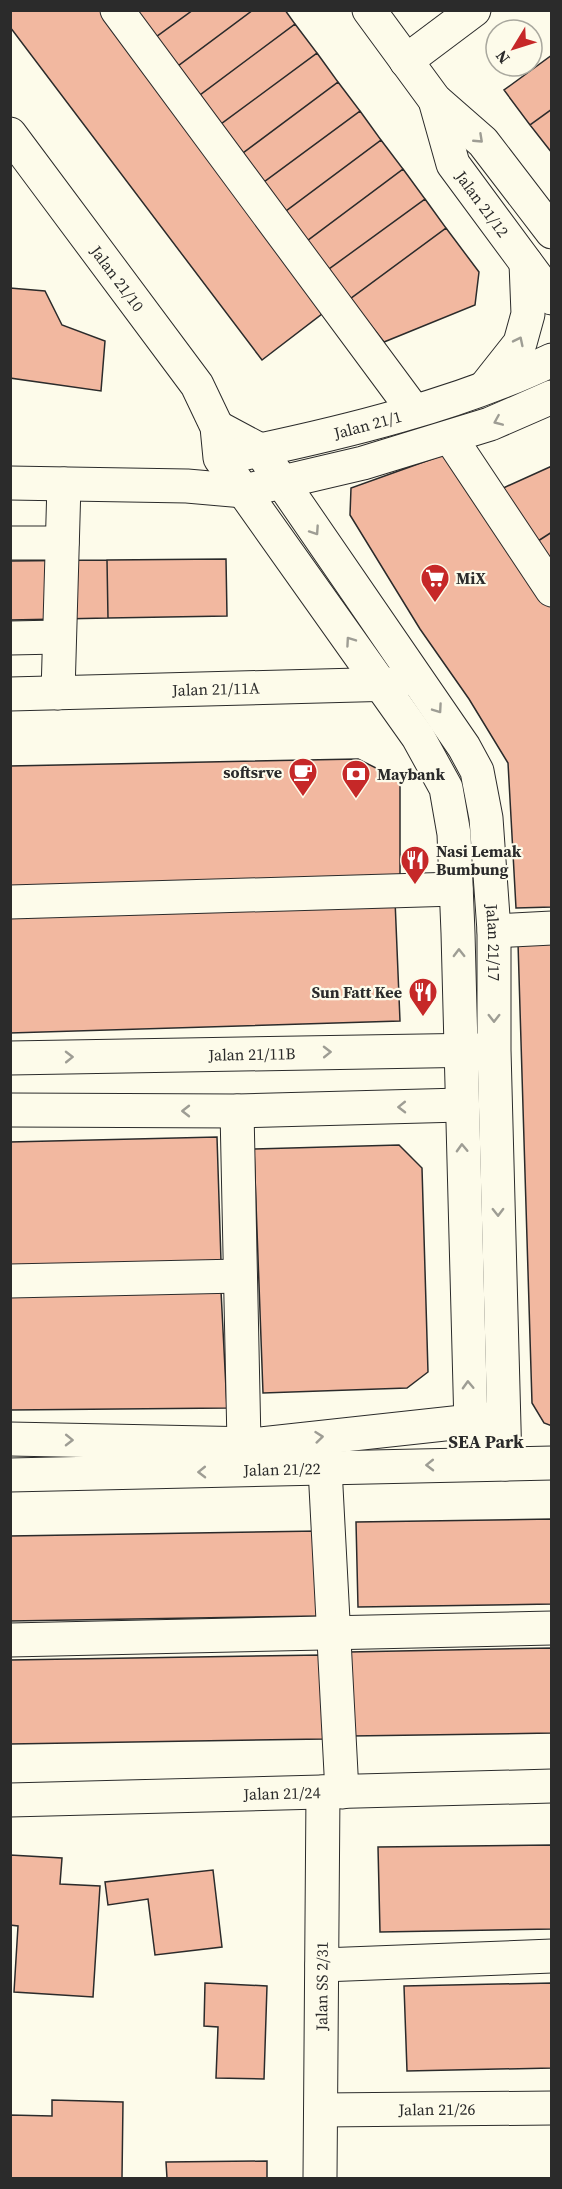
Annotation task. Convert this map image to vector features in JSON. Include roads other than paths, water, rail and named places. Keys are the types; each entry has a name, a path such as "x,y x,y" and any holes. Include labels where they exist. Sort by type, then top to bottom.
{"street":[{"path":"117,10 414,411"},
{"name":"Jalan 21/12","path":"369,10 435,100 483,142 552,232"},
{"path":"405,61 474,10"},
{"name":"Jalan 21/12","path":"435,100 453,164 552,298"},
{"name":"Jalan 21/10","path":"10,134 197,385 218,442 244,491"},
{"path":"484,388 520,343 528,314 526,263"},
{"name":"Jalan 21/1","path":"260,450 414,411 484,388 552,360"},
{"path":"10,483 187,486 244,491 363,464 490,424 552,397"},
{"path":"450,437 552,590"},
{"path":"187,486 218,442 260,450"},
{"name":"Jalan 21/17","path":"260,450 477,771 486,818 494,931 494,1050 505,1464"},
{"path":"58,693 64,484"},
{"name":"Jalan 21/17","path":"244,491 418,736 446,788 454,834 472,1464"},
{"path":"10,543 62,543"},
{"path":"10,638 59,637"},
{"name":"Jalan 21/11A","path":"10,694 419,683"},
{"path":"10,902 456,889"},
{"path":"494,931 552,928"},
{"name":"Jalan 21/11B","path":"10,1058 494,1050"},
{"path":"10,1110 237,1111 461,1105"},
{"path":"237,1111 240,1276 255,1453"},
{"path":"10,1281 240,1276"},
{"path":"10,1439 255,1453 469,1420 503,1418"},
{"name":"Jalan 21/22","path":"10,1475 255,1453 325,1468 552,1463"},
{"name":"Jalan SS 2/31","path":"320,2178 322,1965 332,1792 334,1632 325,1468"},
{"path":"10,1640 552,1628"},
{"name":"Jalan 21/24","path":"10,1800 552,1786"},
{"path":"322,1965 552,1956"},
{"name":"Jalan 21/26","path":"321,2110 552,2108"}],"place":[{"name":"MiX","path":"435,604"},
{"name":"softsrve","path":"303,798"},
{"name":"Maybank","path":"356,800"},
{"name":"Nasi Lemak Bumbung","path":"415,886"},
{"name":"Sun Fatt Kee","path":"423,1018"}],"district":[{"name":"SEA Park","path":"486,1441"}]}
